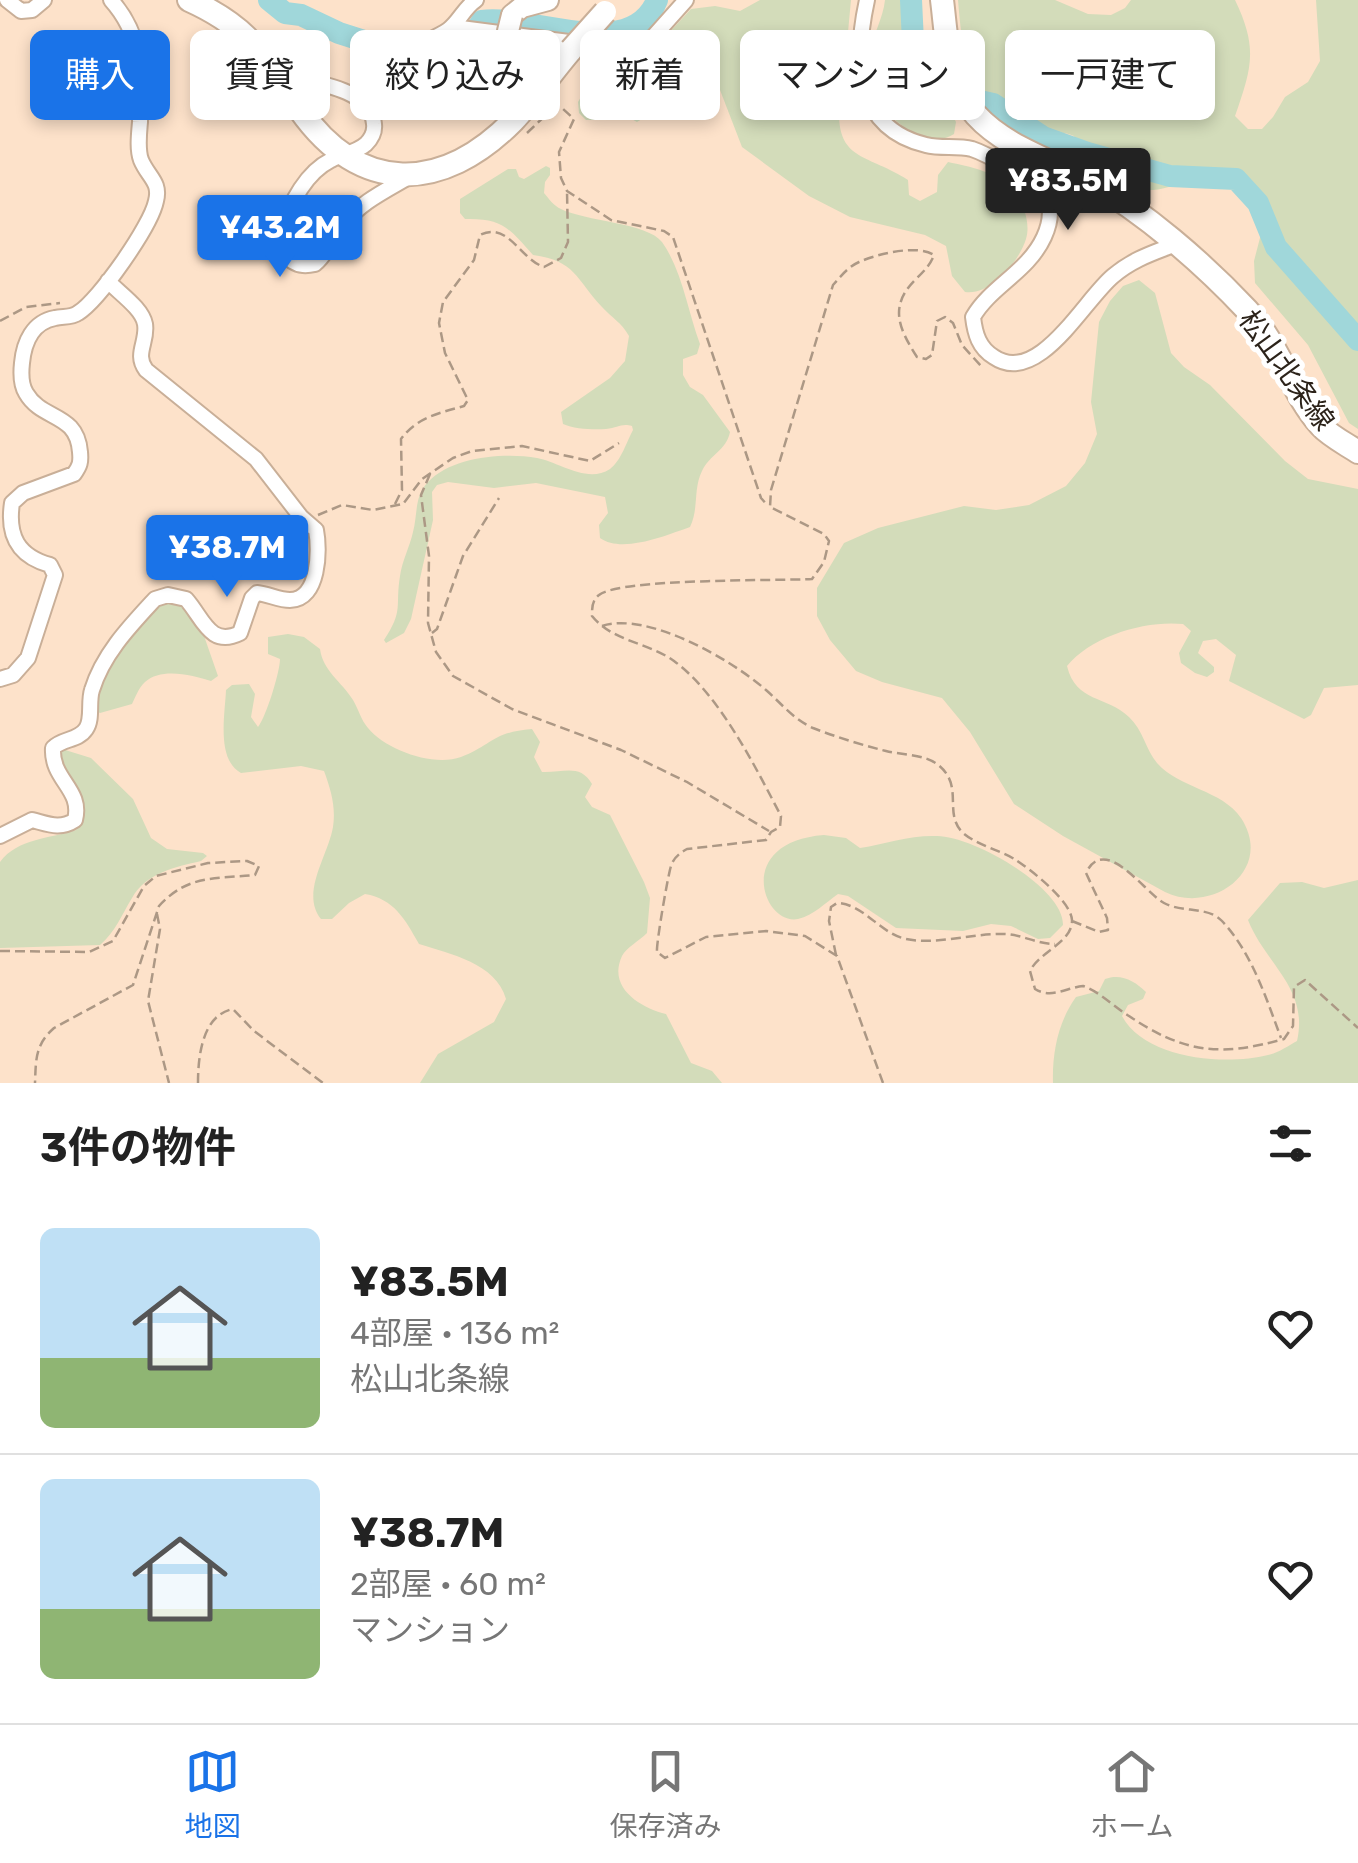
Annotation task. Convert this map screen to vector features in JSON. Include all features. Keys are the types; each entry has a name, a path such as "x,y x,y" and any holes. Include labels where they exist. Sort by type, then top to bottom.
{"main road":[{"path":"188,0 240,30"},
{"path":"516,8 548,0"},
{"name":"松山北条線","path":"942,0 957,86 977,116 1006,139 1090,182 1176,244 1248,310 1273,342 1321,427 1358,452"},
{"path":"560,62 610,6"},
{"path":"308,120 342,156 386,173 412,175 446,168 489,142 514,120"}],"street":[{"path":"7,0 21,11 32,10 44,0"},
{"path":"0,679 12,675 28,658 56,576 50,565 32,560 18,548 11,526 12,503 23,493 74,474 81,458 75,431 25,392 25,347 41,322 79,312 108,281 148,224 158,191 141,160 141,82 132,28 110,0"},
{"path":"460,28 476,0"},
{"path":"456,30 623,49 654,37 686,0"},
{"path":"867,0 860,71 880,121 896,134 927,146 970,148 1036,183 1046,194 1046,234 1033,256 973,317 980,345 993,357 1023,364 1042,354 1110,278 1135,259 1176,244"},
{"path":"330,88 364,104 374,122 370,141 328,161 290,205 281,237 288,259 299,265 314,264 344,223 363,205 412,175"},
{"path":"0,836 32,820 54,826 75,820 73,792 58,775 53,748 84,732 89,724 90,696 101,665 156,599 168,594 186,599 214,636 232,637 240,633 252,598 258,594 291,600 301,598 314,584 318,539 311,524 301,518 256,459 146,370 140,357 145,325 141,315 108,281"}],"path":[{"path":"395,504 403,481 401,439 416,424 464,406 468,400 440,338 440,312 450,289 474,260 480,234 498,231 532,263 544,266 561,258 568,242 567,191 561,178 559,152 574,119 563,110 549,112 522,136"},
{"path":"567,191 611,220 664,230 673,237 761,498 770,507 824,534 829,541 824,562 812,580 686,582 602,592 595,598 592,616 600,626 661,652 704,688 781,816 780,828 766,840 687,848 676,856 670,867 657,952 665,958 706,937 766,931 806,936 837,956"},
{"path":"770,507 771,490 833,285 858,263 885,254 926,250 934,255 932,263 904,291 898,304 898,318 906,340 917,356 926,359 932,355 937,321 945,317 981,366 993,357"},
{"path":"0,321 44,302 65,304 79,312"},
{"path":"311,524 319,514 342,506 373,510 408,500 422,480 452,458 489,448 522,446 590,461 619,442"},
{"path":"430,474 421,495 429,556 428,623 442,665 452,676 512,709 622,750 771,832"},
{"path":"432,634 468,545 499,498"},
{"path":"600,626 625,624 708,648 765,689 790,714 814,728 934,762 951,778 956,824 964,834 1016,860 1041,879 1070,911 1070,931 1030,971 1035,989 1042,993 1090,988 1166,1039 1192,1048 1223,1051 1282,1040 1293,1026 1294,988 1305,980 1358,1028"},
{"path":"1072,921 1099,932 1108,930 1107,918 1086,873 1094,862 1102,859 1126,869 1161,902 1218,916 1234,936 1262,987 1282,1040"},
{"path":"0,950 89,952 113,941 132,904 156,876 208,863 248,860 259,866 255,875 220,875 186,886 164,900 156,913 133,985 42,1038 36,1049 35,1083"},
{"path":"883,1083 837,956 830,907 837,903 856,907 877,925 906,939 1011,934 1042,944 1056,944"},
{"path":"156,913 160,929 148,1001 170,1083"},
{"path":"198,1083 206,1032 223,1012 233,1009 254,1031 324,1083"}],"green space":[{"path":"760,0 851,0 848,30 740,30 740,120 839,120 847,144 865,159 908,180 909,195 920,201 937,192 938,175 948,162 998,178 1016,194 1027,219 1022,248 1002,276 984,289 965,292 952,276 946,246 925,235 850,217 809,196 742,147 720,90 720,30 671,30 691,9 715,6 740,11"},
{"path":"885,0 918,0 920,30 876,30"},
{"path":"958,0 1055,0 1088,14 1111,15 1131,0 1235,0 1247,31 1250,58 1235,116 1248,129 1262,129 1285,97 1308,82 1320,61 1316,0 1358,0 1358,429 1349,423 1308,345 1255,283 1254,261 1261,234 1252,206 1231,182 1197,180 1153,190 1128,186 1094,167 1074,136 1041,136 1010,120 1215,120 1215,30 1005,30 1005,117 985,99 985,30 961,30"},
{"path":"896,121 956,122 954,134 940,139 917,134"},
{"path":"546,166 550,175 544,193 558,208 630,226 662,242 680,278 700,344 697,354 683,359 683,375 730,432 728,438 702,471 690,527 632,544 600,538 599,525 608,513 605,497 536,483 494,488 448,482 437,485 432,492 433,520 411,619 404,633 386,643 397,615 401,570 418,499 428,482 450,467 494,456 537,458 583,473 601,473 617,461 633,430 625,425 601,429 573,427 563,424 561,412 610,378 625,361 629,336 623,327 567,266 533,255 496,223 465,219 460,213 460,199 508,169 516,169 524,179"},
{"path":"1139,280 1155,293 1171,353 1184,367 1210,385 1308,479 1358,489 1358,685 1324,688 1311,715 1304,719 1229,681 1236,655 1216,639 1203,641 1198,653 1214,667 1214,672 1207,677 1195,673 1181,663 1179,653 1191,631 1183,624 1120,632 1090,646 1067,666 1071,678 1085,693 1129,717 1153,758 1166,771 1223,801 1241,818 1249,837 1250,855 1244,870 1219,892 1201,897 1183,898 1165,892 1014,804 970,732 942,698 856,671 830,640 817,616 817,588 844,543 878,528 964,506 996,510 1029,505 1066,486 1085,463 1097,434 1091,402 1099,322 1123,286"},
{"path":"167,599 188,608 203,633 218,676 211,681 186,675 152,677 143,684 132,704 100,713 95,710 97,680 145,611"},
{"path":"268,637 304,637 320,649 325,664 353,700 368,728 398,749 424,758 450,760 508,733 532,729 540,742 534,757 542,772 570,770 587,777 592,784 585,797 592,807 610,815 650,898 647,933 622,956 619,978 629,995 666,1014 691,1063 712,1071 722,1083 420,1083 438,1054 494,1022 506,999 501,987 482,968 419,944 398,912 384,900 365,894 332,919 321,919 315,909 314,886 334,820 324,771 301,766 241,773 228,758 225,747 226,690 232,685 249,684 255,694 251,717 258,727 280,659 268,654"},
{"path":"62,749 91,758 133,799 151,838 167,849 207,856 162,872 145,883 100,945 0,948 0,862 25,844 76,830 81,820 53,756"},
{"path":"824,835 846,838 860,848 927,836 953,838 972,845 1033,880 1059,910 1063,925 1050,938 1038,939 1011,926 991,924 963,931 896,928 848,896 838,894 804,917 785,918 774,910 767,897 767,866 777,852 795,841"},
{"path":"1358,880 1358,1083 1053,1083 1057,1038 1070,1007 1076,997 1099,991 1105,979 1111,977 1127,979 1146,992 1143,999 1128,1005 1122,1016 1148,1042 1167,1050 1230,1060 1275,1053 1297,1041 1299,1022 1292,991 1248,920 1280,883 1302,882 1324,888"}],"waterway":[{"path":"269,0 285,13 301,15 339,33 433,63 472,37 482,21 604,33 626,29 644,19 657,0"},
{"path":"911,0 914,63 922,76 944,93 993,104 1043,137 1088,153 1170,176 1236,179 1258,203 1276,247 1358,340"}]}
